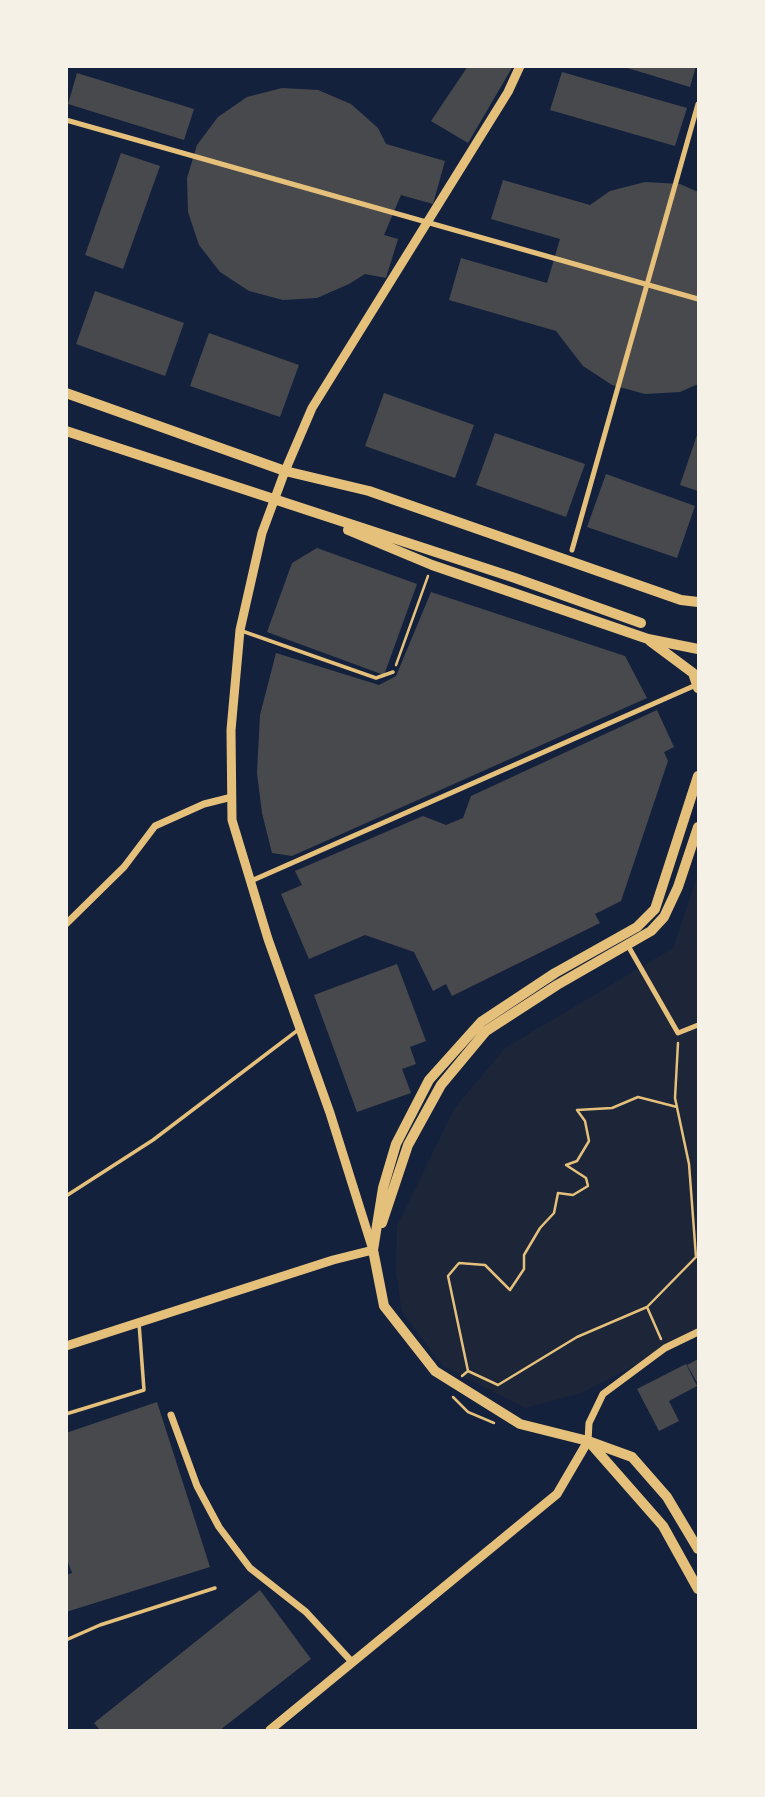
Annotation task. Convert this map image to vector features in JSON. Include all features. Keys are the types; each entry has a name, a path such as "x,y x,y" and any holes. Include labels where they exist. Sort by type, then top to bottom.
{"main road":[{"path":"66,393 285,471 369,491 681,600 698,602"},
{"path":"66,431 641,622"},
{"path":"275,499 432,565 648,639 698,649"},
{"path":"648,639 693,673 698,686"},
{"path":"698,776 655,909 624,940 486,1031 463,1058 441,1085 408,1145 373,1250 384,1307 435,1371 520,1424 588,1441 632,1457 667,1497 698,1549"},
{"path":"624,940 651,931 664,916 678,887 698,827"},
{"path":"588,1441 663,1526 698,1589"}],"street":[{"path":"66,1346 333,1260 373,1250 334,1125 268,939 232,820 231,730 240,630 262,533 312,408 508,92 520,66"},
{"path":"572,550 698,104"},
{"path":"66,120 698,299"},
{"path":"251,881 698,686"},
{"path":"67,925 124,867 155,826 204,804 232,797"},
{"path":"624,940 678,1033 698,1025"},
{"path":"270,1731 557,1494 588,1441 589,1423 603,1394 665,1348 698,1332"},
{"path":"171,1415 197,1486 219,1527 250,1568 306,1612 352,1662"}],"lane":[{"path":"240,630 376,678 393,671"},
{"path":"66,1196 153,1140 300,1029"},
{"path":"66,1414 144,1390 139,1323"},
{"path":"66,1640 100,1625 215,1588"}],"path":[{"path":"393,671 432,565"},
{"path":"468,1371 498,1385 577,1337 646,1307 697,1257 689,1164 675,1098 678,1033"},
{"path":"468,1371 448,1276 460,1263 485,1265 510,1290 524,1269 524,1255 540,1228 554,1213 558,1193 573,1195 588,1186 586,1178 566,1165 577,1161 589,1141 585,1121 577,1110 612,1108 638,1097 677,1107"},
{"path":"646,1307 665,1348"},
{"path":"455,1385 468,1371"}],"shaded area":[{"path":"698,874 698,1332 582,1393 525,1408 443,1366 402,1312 396,1272 397,1226 454,1109 505,1048 673,948"}],"building":[{"path":"468,66 513,66 468,143 431,121"},
{"path":"621,66 696,66 690,87"},
{"path":"562,72 687,108 675,146 550,110"},
{"path":"77,73 194,109 184,140 68,104"},
{"path":"282,88 318,90 351,104 378,128 386,144 445,161 433,204 401,195 384,235 398,239 386,278 365,274 317,298 283,300 249,291 220,272 199,245 188,212 187,178 197,145 218,117 247,97"},
{"path":"121,153 160,166 123,269 85,255"},
{"path":"503,180 590,205 610,191 645,182 680,184 698,192 698,384 680,392 645,394 612,385 583,366 556,331 449,300 461,258 547,283 560,239 491,219"},
{"path":"95,291 184,323 165,376 76,344"},
{"path":"209,333 299,365 280,417 190,386"},
{"path":"384,393 474,425 455,478 365,446"},
{"path":"698,432 698,491 680,485"},
{"path":"495,433 585,464 566,517 476,485"},
{"path":"606,474 695,506 677,558 587,527"},
{"path":"317,548 417,584 384,675 267,632 292,563"},
{"path":"431,592 625,656 647,698 292,856 272,853 262,813 257,773 260,715 276,653 379,685 396,676"},
{"path":"657,710 674,747 664,752 668,761 621,901 595,914 600,923 452,996 446,984 433,991 414,952 365,935 309,959 281,894 302,885 295,871 423,816 446,825 463,818 471,796"},
{"path":"397,964 426,1041 410,1047 416,1064 402,1069 411,1093 357,1112 314,995"},
{"path":"698,1359 698,1384 687,1365"},
{"path":"686,1364 697,1386 669,1401 679,1421 659,1431 637,1389"},
{"path":"157,1402 210,1567 66,1612 66,1575 72,1573 66,1557 66,1433"},
{"path":"260,1590 311,1659 220,1730 100,1730 94,1723"}]}
